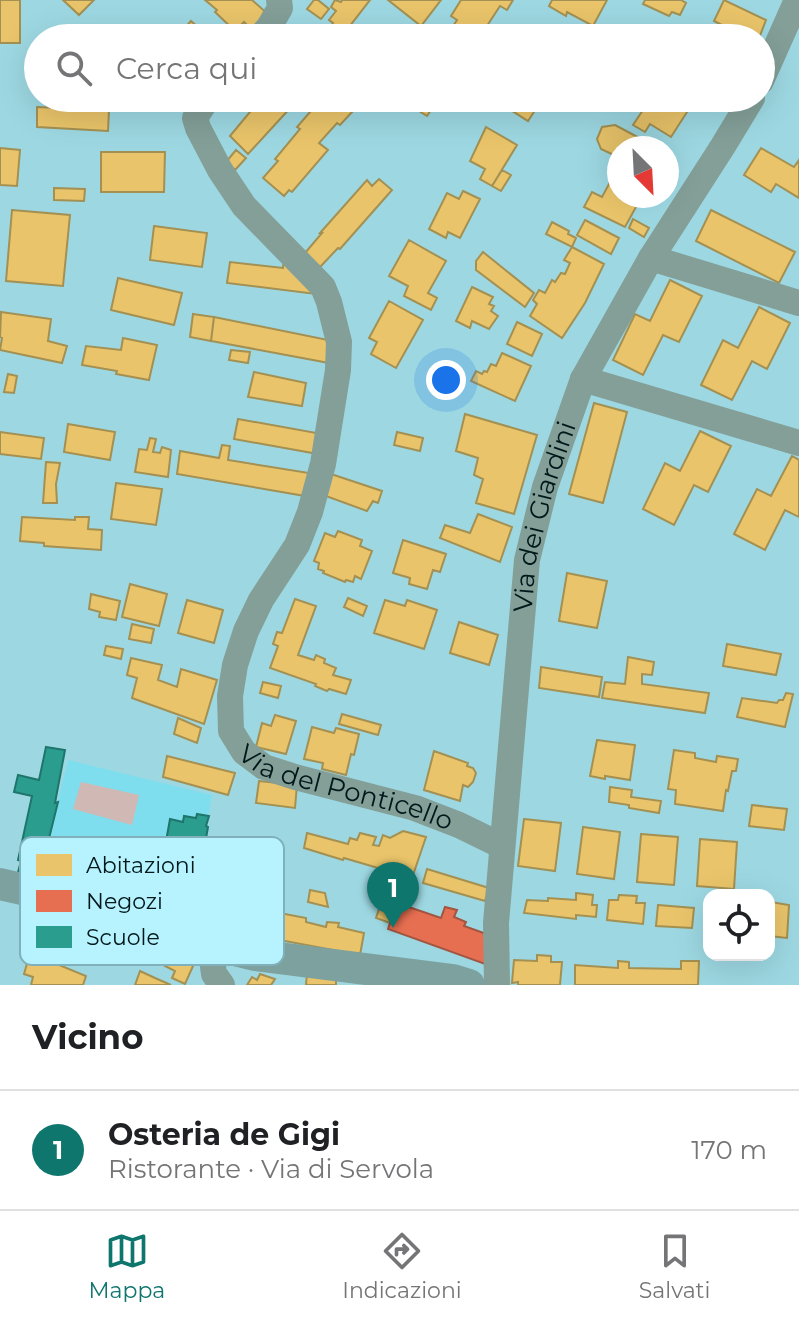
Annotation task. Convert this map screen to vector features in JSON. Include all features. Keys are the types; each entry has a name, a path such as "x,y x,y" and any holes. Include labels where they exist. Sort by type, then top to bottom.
{"main road":[{"path":"0,884 20,889"},
{"path":"284,959 439,978 469,985"}],"street":[{"path":"271,24 280,8 279,0"},
{"path":"775,50 797,0"},
{"name":"Via del Ponticello","path":"199,112 195,118 198,128 244,206 323,287 339,342 338,370 325,449 310,512 297,545 261,600 246,631 235,665 230,696 231,731 244,752 264,767 415,808 502,846"},
{"name":"Via dei Giardini","path":"497,985 496,923 527,560 545,487 583,379 651,258 744,112"},
{"path":"651,258 799,303"},
{"path":"583,379 799,443"},
{"path":"213,965 214,974 222,985"}],"shaded area":[{"path":"68,760 212,795 205,837 49,837"},
{"path":"81,782 139,795 132,825 73,809"}],"building: Abitazioni":[{"path":"0,0 20,0 20,43 0,43"},
{"path":"63,0 94,0 79,15"},
{"path":"205,0 252,0 269,15 261,24 228,24 215,12 217,10"},
{"path":"314,0 329,9 321,19 307,9"},
{"path":"335,0 370,0 351,24 332,24 329,20 336,11 331,7"},
{"path":"388,0 441,0 423,24"},
{"path":"461,0 513,0 507,10 500,6 488,24 454,24 457,20 451,16"},
{"path":"552,0 607,0 594,24 567,12 566,16 549,6"},
{"path":"645,0 681,0 686,3 680,15 672,12 669,16 643,4"},
{"path":"724,0 766,20 764,24 720,24 714,21"},
{"path":"37,112 109,112 108,131 37,127"},
{"path":"250,112 286,112 248,154 230,136"},
{"path":"310,112 352,112 319,143 328,150 292,192 289,190 284,196 263,178 300,129 297,127"},
{"path":"514,112 534,112 528,121"},
{"path":"642,112 687,112 672,136 650,124 645,132 633,125"},
{"path":"615,125 636,136 607,136 607,152 601,149 597,139 602,127"},
{"path":"486,127 517,145 492,186 480,179 485,169 470,161"},
{"path":"0,148 20,150 17,186 0,185"},
{"path":"761,148 794,167 799,160 799,198 776,184 771,192 744,175"},
{"path":"236,150 246,158 235,170 226,162"},
{"path":"101,152 165,152 164,192 101,192"},
{"path":"502,170 511,175 501,191 492,186"},
{"path":"379,179 392,190 320,267 305,253 367,180 372,186"},
{"path":"54,188 85,189 84,201 54,200"},
{"path":"607,188 607,208 635,208 625,227 584,207 592,192 602,197"},
{"path":"463,191 480,199 460,238 448,232 446,238 429,229 447,193 459,199"},
{"path":"12,210 70,215 63,286 6,281"},
{"path":"711,210 795,252 779,283 696,241"},
{"path":"633,219 649,228 644,237 629,228"},
{"path":"585,220 619,238 611,254 577,235"},
{"path":"552,222 576,238 572,247 546,234"},
{"path":"154,226 207,233 202,267 150,260"},
{"path":"409,240 446,261 428,293 437,298 431,310 404,296 408,286 389,276"},
{"path":"572,247 604,264 585,303 562,338 530,316 537,304 533,300 539,290 545,293 552,280 555,282 561,273 565,274 570,263 564,260"},
{"path":"483,252 534,293 525,307 476,270 476,261"},
{"path":"284,256 316,294 227,283 230,262 283,268"},
{"path":"118,278 182,293 174,325 111,310"},
{"path":"670,280 702,296 679,342 663,335 643,375 613,360 635,314 650,321"},
{"path":"472,287 493,297 489,304 494,306 491,311 498,316 489,329 472,321 470,328 456,321"},
{"path":"389,301 423,320 396,368 371,354 377,342 369,338"},
{"path":"759,307 790,323 767,369 752,361 732,400 701,385 723,340 738,348"},
{"path":"1,312 51,319 48,341 67,346 62,363 0,350"},
{"path":"193,314 214,317 211,341 190,337"},
{"path":"214,317 333,341 329,363 211,341"},
{"path":"517,322 542,334 532,356 507,344"},
{"path":"123,338 157,345 149,380 82,365 86,346 121,350"},
{"path":"231,350 250,352 248,363 229,360"},
{"path":"502,353 531,366 515,401 471,381 476,371 482,374 491,364 496,366"},
{"path":"254,372 306,383 302,406 248,397"},
{"path":"8,374 17,376 14,393 4,392"},
{"path":"594,403 627,412 603,503 569,494"},
{"path":"465,414 537,435 514,514 476,503 483,479 474,475 478,458 456,451"},
{"path":"238,419 322,434 318,454 234,439"},
{"path":"68,424 115,432 110,460 64,452"},
{"path":"700,431 731,446 708,492 694,485 674,525 643,509 665,463 680,471"},
{"path":"0,432 44,438 41,459 0,454"},
{"path":"397,432 423,438 420,451 394,445"},
{"path":"150,438 156,439 153,452 160,453 162,447 171,450 168,477 135,472 139,449 147,450"},
{"path":"222,445 230,446 228,460 309,473 305,496 177,474 180,451 219,458"},
{"path":"792,456 799,460 799,517 785,510 765,550 734,534 757,489 771,496"},
{"path":"46,462 60,463 56,484 57,503 43,503"},
{"path":"331,474 382,491 378,503 373,501 367,511 323,495"},
{"path":"116,483 162,489 156,525 111,519"},
{"path":"478,514 512,527 500,562 440,538 445,525 470,533"},
{"path":"22,517 75,520 75,517 89,517 88,529 102,530 101,550 20,541"},
{"path":"338,531 362,540 360,546 372,551 361,579 355,576 353,582 345,582 323,573 318,569 319,563 314,561 325,533 335,537"},
{"path":"403,540 446,554 440,572 433,570 427,589 409,584 410,578 393,573"},
{"path":"567,573 607,581 597,628 559,621"},
{"path":"130,584 167,594 159,626 122,617"},
{"path":"91,594 120,601 116,620 99,617 100,612 89,609"},
{"path":"348,598 367,606 363,616 344,607"},
{"path":"295,599 316,606 298,655 314,660 316,655 325,659 324,663 336,668 333,675 351,680 346,694 327,691 270,668 278,646 273,644 277,632 282,633"},
{"path":"187,600 223,610 214,643 178,633"},
{"path":"385,600 405,606 407,600 437,610 424,649 374,633"},
{"path":"459,622 498,635 489,665 450,653"},
{"path":"132,624 154,629 151,643 129,639"},
{"path":"727,644 781,654 776,675 723,666"},
{"path":"106,646 123,649 121,659 104,655"},
{"path":"628,657 654,662 652,675 642,674 642,684 709,693 705,713 602,698 605,682 625,684"},
{"path":"131,658 162,665 158,680 177,687 181,669 217,680 204,724 132,698 137,678 127,675"},
{"path":"541,667 602,677 599,697 539,688"},
{"path":"263,682 281,686 278,698 260,693"},
{"path":"786,693 793,694 785,727 737,717 742,698 777,703 783,700"},
{"path":"342,714 381,725 378,735 339,724"},
{"path":"275,715 296,721 286,754 256,747 262,723 271,726"},
{"path":"178,718 201,728 197,743 174,734"},
{"path":"312,727 334,733 336,728 359,734 346,775 322,769 323,763 304,759"},
{"path":"597,740 635,745 630,780 590,776"},
{"path":"674,750 695,753 695,758 716,762 717,756 738,759 736,771 732,771 726,790 723,811 675,804 676,790 668,789"},
{"path":"434,751 468,763 467,766 476,773 468,787 463,785 460,801 424,790"},
{"path":"167,756 235,773 228,795 163,777"},
{"path":"259,781 297,785 295,808 256,803"},
{"path":"610,787 632,790 631,797 661,801 659,813 609,802"},
{"path":"752,805 787,809 784,830 749,826"},
{"path":"524,819 561,823 555,871 518,866"},
{"path":"583,827 620,832 614,879 577,874"},
{"path":"403,831 426,837 412,878 304,848 307,833 348,844 350,838 357,840 360,833 376,837 373,845 379,846 383,835 390,838"},
{"path":"641,834 678,837 674,885 637,882"},
{"path":"700,839 737,842 734,889 697,886"},
{"path":"427,869 489,888 485,901 423,883"},
{"path":"310,890 325,893 328,907 308,902"},
{"path":"576,893 593,895 592,905 597,905 596,917 576,915 576,919 524,913 527,900 576,900"},
{"path":"619,895 637,896 636,903 645,903 643,924 607,920 609,900 618,900"},
{"path":"383,897 397,903 390,923 376,918"},
{"path":"775,903 789,905 787,938 775,937"},
{"path":"658,905 694,908 692,928 656,926"},
{"path":"284,914 306,918 306,922 326,927 327,922 339,923 338,927 364,933 360,955 284,941"},
{"path":"537,955 551,956 551,962 562,962 560,985 512,983 514,960 537,961"},
{"path":"618,961 629,962 629,968 681,969 681,961 699,961 698,985 575,985 575,965 618,968"},
{"path":"27,965 59,965 86,976 83,985 31,985 33,977 24,974"},
{"path":"165,966 193,966 185,984 172,978 175,971"},
{"path":"140,971 155,978 171,985 135,985"},
{"path":"307,973 336,977 336,985 306,985"},
{"path":"260,974 275,979 271,985 247,985 252,977 257,980"}],"building: Negozi":[{"path":"397,903 441,918 445,907 457,910 454,917 466,922 464,926 489,935 485,964 388,929"}],"building: Scuole":[{"path":"46,747 65,750 49,837 23,837 32,796 14,792 18,775 39,780"},
{"path":"197,814 209,816 206,837 167,837 170,819 183,822 184,816 196,818"}],"place":[{"name":"Osteria de Gigi","path":"393,928"}]}
